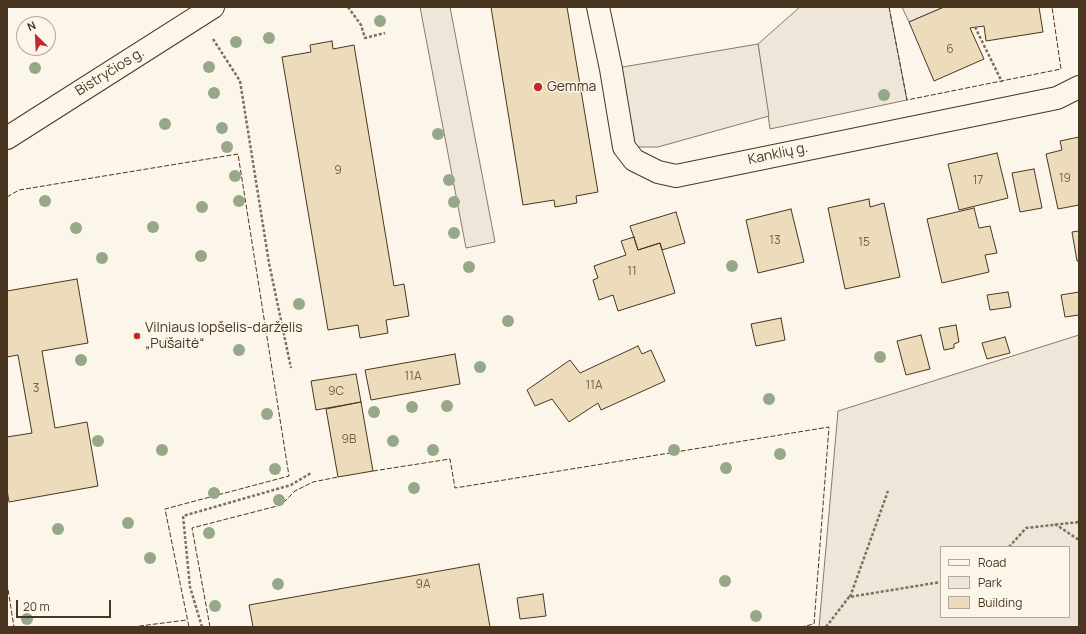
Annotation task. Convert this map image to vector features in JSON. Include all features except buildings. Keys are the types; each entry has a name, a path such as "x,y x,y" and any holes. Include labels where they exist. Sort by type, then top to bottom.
{"street":[{"name":"Kanklių g.","path":"598,7 611,69 624,147 634,160 658,172 676,176 1057,98 1079,87"},
{"name":"Bistryčios g.","path":"7,138 206,12"}],"path":[{"path":"348,7 361,25 365,38 385,33"},
{"path":"206,12 240,81 269,263 291,368"},
{"path":"975,27 1002,81 1007,108"},
{"path":"202,627 190,588 183,516 291,486 311,473"},
{"path":"826,627 849,597 888,492"},
{"path":"1010,546 1026,528 1079,522"},
{"path":"1055,524 1079,540"},
{"path":"849,597 940,582"}],"green space":[{"path":"800,7 889,7 907,100 770,129 758,44"},
{"path":"902,7 944,7 909,22"},
{"path":"1079,335 1079,627 819,627 838,411"}],"shaded area":[{"path":"420,7 450,7 495,242 466,248"},
{"path":"758,44 769,116 658,147 624,147 611,69"}],"fence":[{"path":"889,7 907,100 1061,69 1052,7"},
{"path":"7,197 19,190 238,154 289,476 165,509 189,627"},
{"path":"373,471 450,459 455,488 829,427 814,624 801,627"},
{"path":"210,627 192,528 281,505 295,491 313,482 338,477"},
{"path":"7,583 14,627"},
{"path":"132,627 187,620"}],"place":[{"name":"Gemma","path":"538,87"},
{"name":"Vilniaus lopšelis-darželis „Pušaitė“","path":"137,336"}]}
